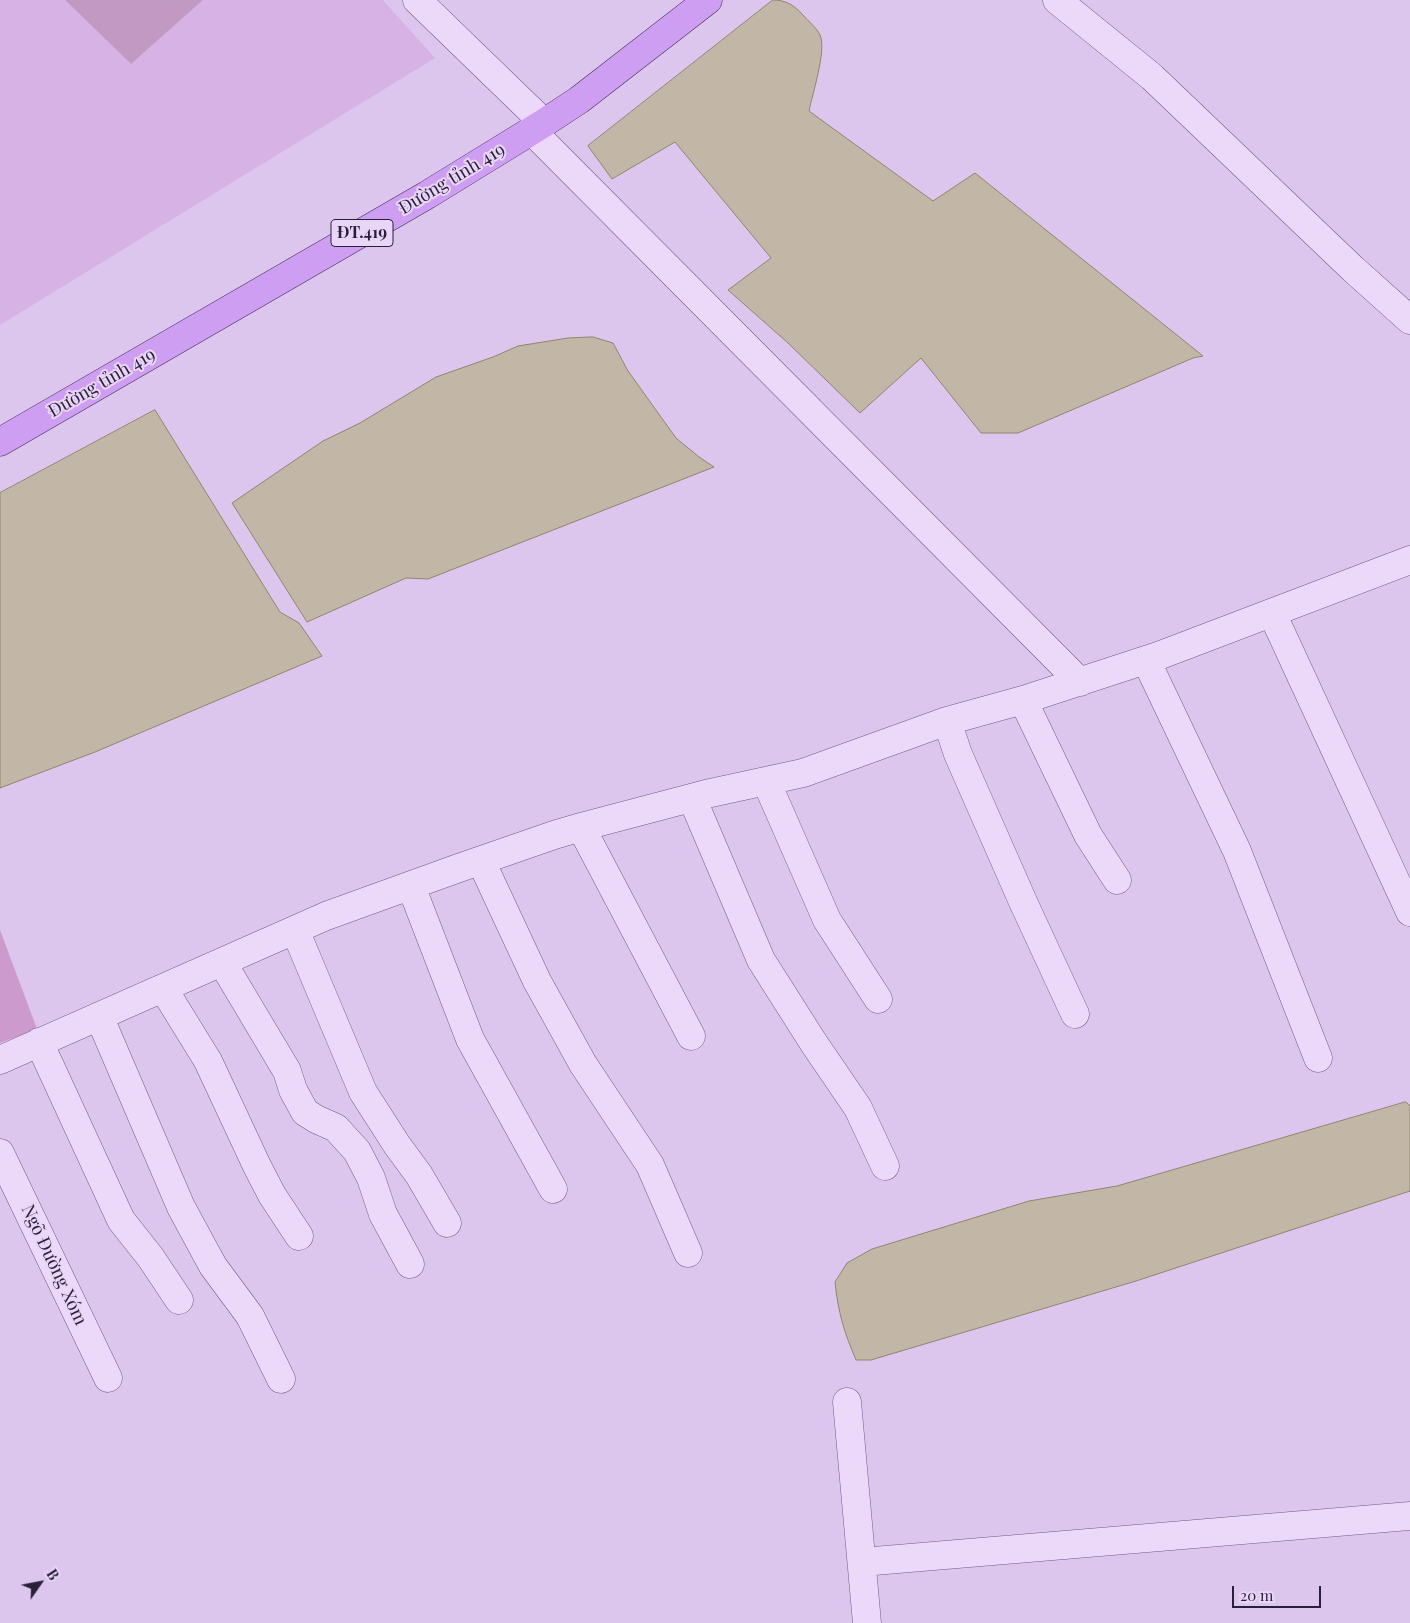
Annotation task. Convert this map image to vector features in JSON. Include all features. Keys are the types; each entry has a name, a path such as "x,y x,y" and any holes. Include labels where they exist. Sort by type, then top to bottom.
{"main road":[{"name":"Đường tỉnh 419","path":"0,442 427,196 579,100 708,0"}],"street":[{"path":"417,0 496,76 538,126 1080,682"},
{"path":"1057,0 1152,77 1353,269 1410,320"},
{"path":"0,1060 326,916 554,835 692,798 803,773 947,722 1023,700 1146,660 1410,560"},
{"path":"1272,613 1410,912"},
{"path":"1146,660 1237,851 1318,1058"},
{"path":"1023,700 1088,835 1117,880"},
{"path":"947,722 962,762 1024,904 1075,1014"},
{"path":"766,781 827,920 878,999"},
{"path":"692,798 761,960 858,1108 885,1166"},
{"path":"581,827 691,1036"},
{"path":"481,861 538,981 583,1064 650,1165 688,1253"},
{"path":"411,886 470,1039 553,1189"},
{"path":"295,930 363,1092 419,1175 447,1223"},
{"path":"222,962 287,1070 305,1112 336,1128 357,1151 371,1178 383,1214 410,1264"},
{"path":"163,988 208,1061 272,1195 299,1236"},
{"path":"99,1016 181,1207 213,1266 250,1316 281,1379"},
{"path":"39,1042 121,1220 151,1258 179,1300"},
{"name":"Ngõ Đường Xóm","path":"0,1153 108,1378"},
{"path":"847,1402 867,1623"},
{"path":"862,1562 1410,1516"}],"shaded area":[{"path":"0,0 65,0 131,64 203,0 383,0 435,58 0,325"},
{"path":"65,0 203,0 131,64"},
{"path":"773,0 786,2 800,11 820,35 822,51 809,111 933,201 975,173 1203,356 1193,358 1018,433 981,433 921,358 860,413 788,343 728,290 771,258 675,142 612,179 588,146"},
{"path":"593,337 613,343 628,371 676,438 714,467 428,579 406,578 307,622 232,503 323,441 360,423 436,377 518,346 568,338"},
{"path":"155,410 280,612 299,623 322,656 95,752 0,788 0,493"},
{"path":"0,930 37,1029 0,1043"},
{"path":"1406,1102 1410,1106 1410,1191 1136,1281 871,1360 856,1360 842,1322 835,1282 847,1263 872,1249 1029,1201 1117,1186"}]}
